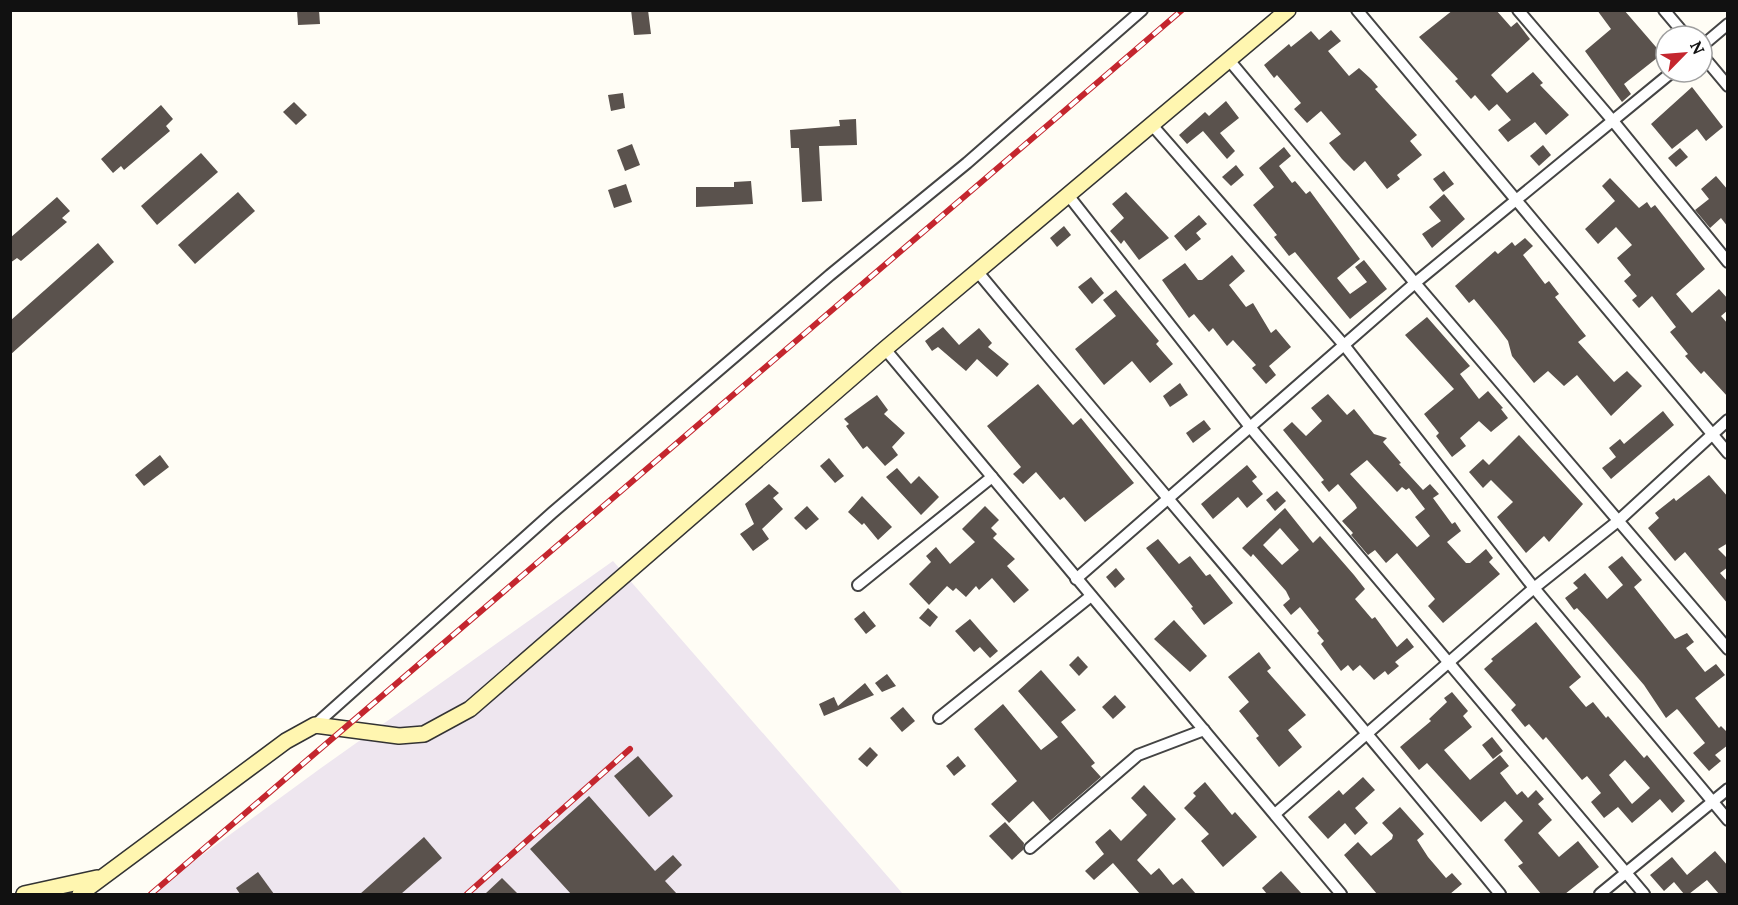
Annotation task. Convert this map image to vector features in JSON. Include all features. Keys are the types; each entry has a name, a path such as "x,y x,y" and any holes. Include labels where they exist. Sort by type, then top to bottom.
{"street":[{"path":"80,894 286,741 315,725 552,513 830,275 967,163 1142,10"},
{"path":"315,725 399,736 424,734 470,709 885,349 1288,10"},
{"path":"1357,10 1728,453"},
{"path":"1518,10 1613,121 1728,262"},
{"path":"1664,10 1676,24"},
{"path":"1714,36 1728,24"},
{"path":"1229,60 1415,284 1728,649"},
{"path":"1714,69 1728,86"},
{"path":"1077,579 1415,284 1658,84"},
{"path":"1152,125 1344,345 1534,588 1728,820"},
{"path":"1068,195 1250,427 1451,662 1644,894"},
{"path":"977,271 1167,500 1368,733 1500,894"},
{"path":"885,349 1341,894"},
{"path":"1275,814 1534,588 1618,521 1711,433 1728,420"},
{"path":"858,585 992,477"},
{"path":"939,718 1091,596"},
{"path":"1030,848 1138,755 1204,730"},
{"path":"1600,894 1728,789"},
{"path":"10,892 22,894 100,878"}],"shaded area":[{"path":"613,561 903,894 149,894 321,768"}],"building":[{"path":"297,10 319,10 320,24 298,25"},
{"path":"631,10 648,10 651,34 634,35"},
{"path":"1453,10 1496,10 1511,27 1517,22 1530,39 1491,75 1507,93 1533,72 1543,83 1540,85 1569,115 1546,135 1535,122 1508,142 1498,130 1511,120 1497,104 1489,111 1475,95 1471,99 1455,81 1458,79 1419,37"},
{"path":"1597,10 1624,10 1654,45 1654,60 1624,84 1631,94 1622,102 1585,51 1611,29"},
{"path":"1331,30 1341,41 1328,51 1349,76 1359,68 1371,79 1378,87 1375,89 1417,135 1410,141 1422,155 1397,175 1400,179 1387,189 1365,161 1354,171 1342,159 1329,143 1341,134 1321,111 1307,123 1294,109 1301,103 1277,75 1274,78 1264,65 1289,44 1291,47 1311,31 1319,40"},
{"path":"1692,87 1723,127 1706,141 1697,129 1672,149 1651,124"},
{"path":"623,93 625,108 611,111 608,95"},
{"path":"1226,101 1239,118 1220,133 1235,151 1227,159 1203,131 1187,144 1179,135 1205,112 1209,116"},
{"path":"294,102 307,115 296,125 283,112"},
{"path":"161,105 173,119 166,126 170,131 124,170 121,166 113,173 101,159"},
{"path":"856,119 857,145 819,146 822,201 802,202 799,148 791,148 790,130 840,126 839,120"},
{"path":"632,144 640,165 625,171 617,150"},
{"path":"1543,145 1551,155 1539,166 1530,156"},
{"path":"1284,147 1291,156 1279,166 1292,183 1295,181 1306,194 1310,191 1360,259 1337,278 1350,294 1367,282 1355,267 1364,260 1387,289 1350,319 1295,252 1289,256 1274,237 1277,235 1253,205 1274,187 1259,168"},
{"path":"1680,148 1688,157 1676,167 1668,158"},
{"path":"201,153 218,172 157,225 141,206"},
{"path":"1236,165 1244,175 1231,186 1222,177"},
{"path":"1444,171 1454,184 1443,192 1433,179"},
{"path":"1716,176 1728,190 1728,227 1721,218 1710,228 1695,210 1709,199 1701,189"},
{"path":"1610,178 1639,208 1647,202 1651,208 1655,205 1705,269 1676,294 1692,313 1719,289 1728,299 1728,310 1721,316 1728,324 1728,397 1704,371 1701,374 1685,356 1688,354 1670,332 1676,327 1652,296 1639,308 1632,300 1637,296 1624,281 1631,275 1617,258 1632,245 1616,227 1598,244 1585,229 1615,201 1602,186"},
{"path":"751,181 753,204 696,207 696,187 734,187 734,182"},
{"path":"626,184 632,202 614,208 608,190"},
{"path":"238,192 255,211 195,264 178,245"},
{"path":"1126,192 1169,238 1139,260 1124,240 1121,244 1110,231 1124,218 1112,204"},
{"path":"1444,194 1465,219 1432,248 1422,234 1441,221 1429,207"},
{"path":"57,197 70,211 62,218 67,222 21,261 17,258 10,263 10,238"},
{"path":"1199,215 1207,224 1196,233 1201,239 1186,251 1174,236"},
{"path":"1064,226 1071,235 1057,247 1050,238"},
{"path":"1525,238 1533,246 1523,255 1545,284 1549,281 1559,294 1555,297 1586,336 1578,342 1614,382 1627,371 1642,386 1611,416 1577,375 1564,386 1548,371 1534,383 1512,356 1508,341 1498,328 1474,299 1469,303 1455,286 1495,251 1498,254 1512,242 1515,246"},
{"path":"98,243 114,262 10,355 10,321"},
{"path":"1232,255 1245,271 1229,285 1246,307 1253,303 1271,333 1276,329 1291,347 1269,366 1276,375 1266,384 1252,368 1256,365 1233,340 1227,346 1213,328 1209,332 1194,314 1189,318 1162,280 1185,263 1198,280 1202,280"},
{"path":"1091,277 1104,293 1092,304 1078,287"},
{"path":"1116,290 1159,341 1156,344 1173,364 1150,383 1132,361 1104,385 1075,349 1116,316 1103,300"},
{"path":"1427,317 1470,366 1460,374 1479,399 1488,391 1503,408 1501,409 1508,418 1491,432 1479,421 1460,438 1466,446 1452,457 1436,436 1439,433 1424,414 1454,389 1405,335"},
{"path":"943,327 959,345 979,328 992,343 988,347 1009,364 997,377 977,359 966,371 938,347 932,351 925,341"},
{"path":"1180,383 1188,395 1170,407 1163,396"},
{"path":"1038,384 1073,425 1081,418 1134,483 1085,522 1064,497 1060,500 1036,472 1023,484 1013,474 1021,467 987,426"},
{"path":"1328,394 1347,415 1354,409 1374,434 1387,438 1383,442 1423,490 1430,484 1439,494 1433,498 1452,524 1455,522 1461,531 1447,542 1466,563 1470,563 1486,549 1493,558 1489,562 1500,574 1443,623 1428,606 1435,599 1397,553 1386,563 1375,550 1368,555 1351,535 1353,533 1342,521 1357,508 1355,504 1338,484 1329,492 1321,482 1324,480 1283,430 1292,422 1306,436 1322,421 1311,408","holes":["1367,460 1397,492 1402,487 1406,490 1409,488 1425,509 1415,517 1430,536 1417,547 1350,474"]},
{"path":"877,395 888,410 884,414 905,433 892,447 898,455 885,466 867,446 863,449 846,426 849,424 844,419"},
{"path":"1663,411 1674,425 1611,479 1602,468 1616,457 1609,448 1620,439 1624,444"},
{"path":"1204,420 1211,429 1193,443 1186,433"},
{"path":"1519,435 1583,504 1549,542 1544,536 1526,553 1497,517 1513,502 1491,480 1483,488 1469,472 1483,459 1489,465"},
{"path":"160,455 169,467 144,486 135,475"},
{"path":"829,458 844,476 835,483 820,466"},
{"path":"1247,465 1257,477 1252,481 1263,494 1247,508 1238,497 1213,519 1201,504"},
{"path":"897,468 911,484 919,476 939,497 921,515 886,477"},
{"path":"1709,475 1728,497 1728,543 1718,549 1728,559 1728,567 1720,573 1728,582 1728,604 1685,552 1675,561 1648,528 1659,518 1655,513 1674,498 1676,501"},
{"path":"769,484 779,493 773,498 783,509 762,529 769,539 753,551 740,534 754,524 745,504"},
{"path":"1277,491 1286,501 1275,511 1266,500"},
{"path":"862,496 892,527 878,540 864,523 862,525 848,512"},
{"path":"807,506 819,519 806,530 794,518"},
{"path":"985,506 999,520 991,528 997,534 993,538 1015,559 1007,566 1029,590 1014,603 992,578 979,590 976,586 966,597 956,588 953,591 947,586 929,605 909,584 931,562 926,556 936,547 950,564 975,542 962,529"},
{"path":"1285,508 1313,543 1320,536 1354,575 1365,589 1355,599 1372,619 1375,617 1397,647 1407,638 1414,647 1395,662 1399,666 1388,675 1385,671 1374,680 1360,665 1353,671 1348,665 1341,671 1321,644 1324,641 1317,633 1319,631 1300,607 1291,615 1283,605 1290,599 1286,591 1253,554 1251,557 1242,548","holes":["1280,528 1299,550 1282,565 1263,545"]},
{"path":"1158,539 1179,564 1190,556 1206,576 1210,574 1233,603 1204,625 1191,608 1193,607 1146,548"},
{"path":"1622,556 1642,580 1634,587 1675,639 1687,633 1694,642 1686,648 1705,672 1716,664 1725,675 1695,698 1719,728 1721,726 1728,733 1728,745 1715,755 1721,761 1709,771 1693,753 1705,743 1679,711 1677,709 1666,718 1644,685 1589,621 1577,608 1574,610 1565,598 1578,588 1573,583 1585,573 1607,599 1623,585 1608,567"},
{"path":"1116,568 1125,579 1115,588 1106,577"},
{"path":"928,608 938,617 930,627 919,618"},
{"path":"864,611 876,626 866,634 854,619"},
{"path":"970,619 998,651 990,658 980,647 974,652 955,631"},
{"path":"1174,620 1207,656 1190,672 1154,639"},
{"path":"1536,622 1581,677 1569,687 1586,707 1593,702 1606,718 1608,716 1644,758 1647,755 1685,801 1672,813 1660,799 1632,823 1618,807 1604,818 1591,802 1601,793 1587,776 1582,780 1546,737 1543,740 1529,724 1525,727 1511,710 1516,705 1484,669 1493,661 1491,659","holes":["1625,760 1650,788 1632,804 1609,775"]},
{"path":"1259,652 1271,668 1267,671 1306,715 1288,730 1302,747 1279,767 1256,738 1259,736 1239,711 1249,702 1228,677"},
{"path":"1078,656 1088,667 1079,676 1069,665"},
{"path":"1041,670 1076,710 1061,722 1095,763 1091,766 1101,777 1050,821 1033,801 1009,823 991,804 1017,781 974,729 1003,704 1041,750 1058,737 1018,691"},
{"path":"887,674 896,686 882,692 875,683"},
{"path":"865,683 874,695 824,716 819,704 834,697 838,706"},
{"path":"1452,692 1468,711 1463,716 1472,727 1444,750 1470,780 1500,755 1509,766 1500,773 1517,795 1522,791 1528,798 1536,790 1544,799 1538,804 1552,820 1538,833 1559,857 1578,841 1599,867 1565,894 1541,894 1518,866 1523,863 1504,840 1523,821 1505,801 1481,822 1427,763 1419,770 1400,747 1431,721 1429,719 1447,702 1444,698"},
{"path":"1115,695 1126,707 1113,719 1102,707"},
{"path":"903,707 915,721 902,732 890,718"},
{"path":"1492,737 1503,751 1493,759 1482,745"},
{"path":"870,747 878,755 867,767 858,759"},
{"path":"638,756 673,796 649,817 614,776"},
{"path":"958,756 966,766 954,776 946,766"},
{"path":"1363,777 1375,790 1355,808 1368,823 1355,835 1345,823 1328,839 1308,817 1339,790 1343,795"},
{"path":"1205,782 1232,815 1235,812 1257,837 1223,867 1201,841 1209,834 1184,808 1196,796 1193,793"},
{"path":"1144,785 1176,819 1137,860 1151,875 1159,868 1173,885 1182,878 1196,894 1140,894 1113,863 1094,880 1085,871 1104,854 1095,842 1110,829 1121,841 1147,815 1131,798"},
{"path":"589,796 655,871 673,855 682,865 665,881 677,894 571,894 530,849"},
{"path":"1400,807 1424,834 1417,840 1428,857 1446,878 1452,873 1462,884 1450,894 1377,894 1344,855 1358,842 1371,856 1392,839 1393,835 1382,823"},
{"path":"1005,822 1024,843 1023,850 1012,860 989,836"},
{"path":"424,837 442,858 401,894 360,894"},
{"path":"1715,851 1728,866 1728,894 1719,894 1707,880 1689,894 1684,894 1674,882 1664,891 1650,875 1672,857 1687,875"},
{"path":"1281,871 1302,894 1267,894 1262,888"},
{"path":"258,872 274,894 240,894 236,888"},
{"path":"502,878 518,894 485,894"}],"railway":[{"path":"151,894 1182,10"},
{"path":"467,894 630,749"}]}
